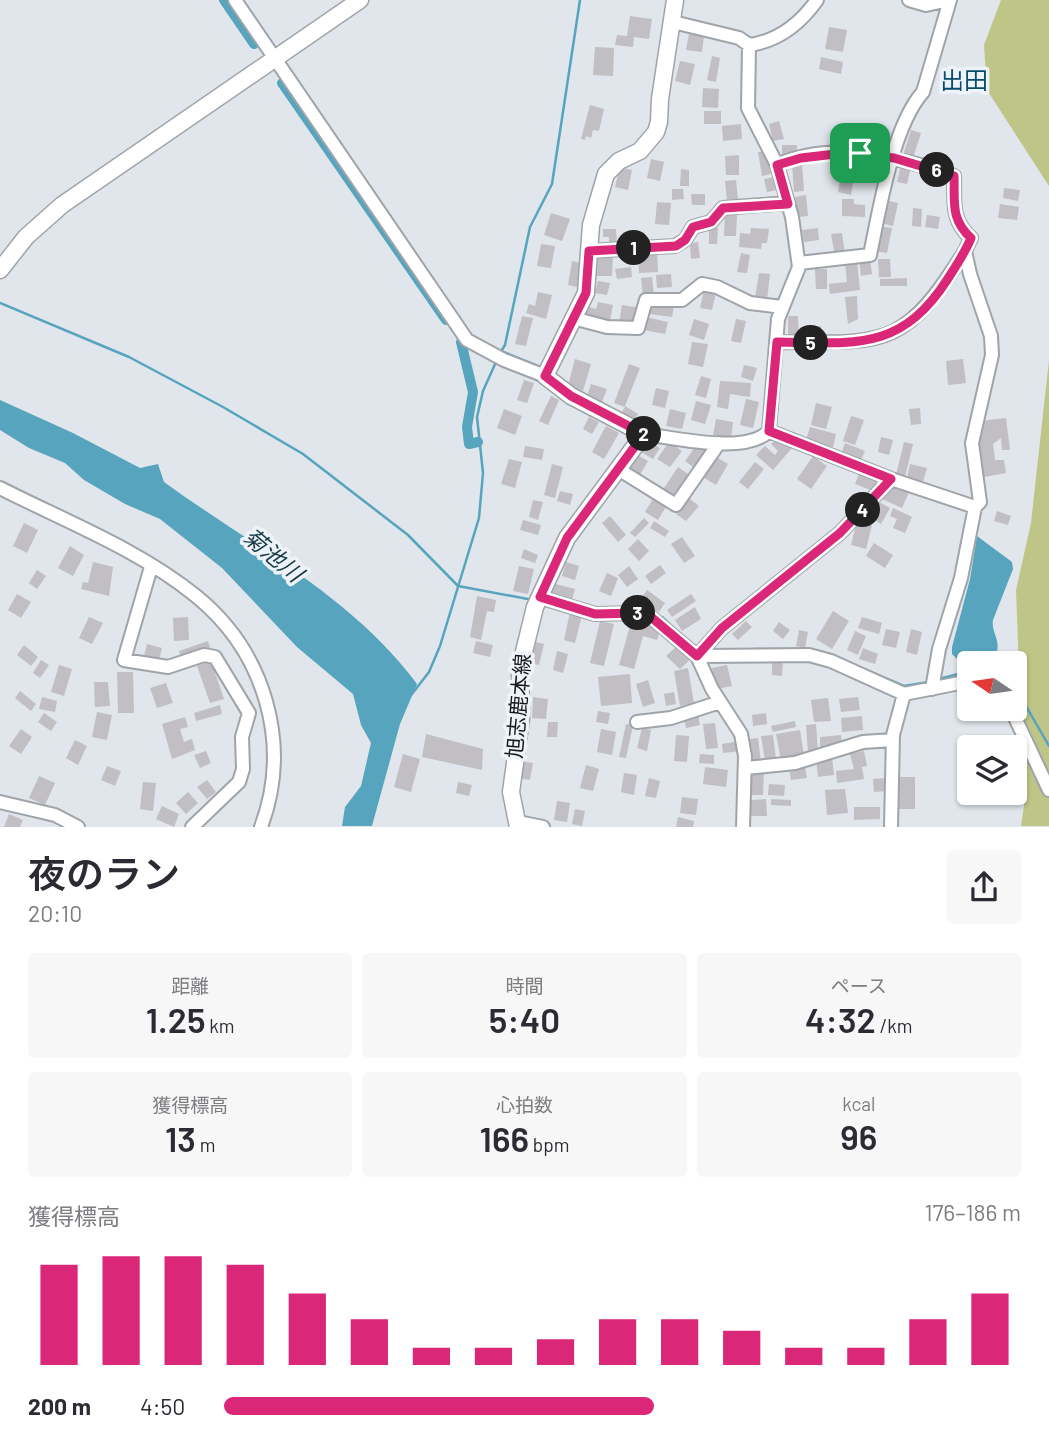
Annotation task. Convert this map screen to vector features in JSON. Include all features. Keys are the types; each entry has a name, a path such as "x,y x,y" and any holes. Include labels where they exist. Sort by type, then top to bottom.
{"main road":[{"path":"0,270 21,242 62,205 360,0"},
{"path":"644,434 571,396 545,376 586,293 591,225 606,173 619,161 640,151 659,122 675,0"},
{"name":"旭志鹿本線","path":"518,824 512,792 521,719 520,668 524,643 540,597 567,538 644,434"}],"street":[{"path":"234,0 462,334 474,346 545,376"},
{"path":"673,22 739,37 749,44 760,43 791,28 817,0"},
{"path":"799,263 870,255 882,193 911,112 923,92 950,0 926,5 909,0"},
{"path":"644,434 744,444 761,440 769,431 782,307 796,281 799,263 788,204 777,165 748,108 749,44"},
{"path":"777,165 801,158 844,153 894,158 954,176 953,210 959,226 971,238 926,309 895,332 856,342 777,342"},
{"path":"589,251 676,246 685,240 693,227 711,222 723,208 788,204"},
{"path":"932,682 956,600 975,507 980,502 972,443 992,355 991,336 965,251"},
{"path":"573,318 607,327 638,328 646,300 682,300 702,284 717,287 750,303 782,307"},
{"path":"769,431 891,479 975,507"},
{"path":"618,469 676,505 719,443"},
{"path":"697,656 722,628 840,533 891,479"},
{"path":"0,488 151,567 208,607 243,649 268,706 275,749 273,781 261,827"},
{"path":"151,567 124,660 168,667 204,655 215,657 249,713 242,737 243,769 239,782 192,827"},
{"path":"540,597 595,614 638,613 651,617 697,656 720,702 741,734 746,768 743,827"},
{"path":"697,656 809,655 831,661 904,694 932,682 957,681"},
{"path":"891,827 892,740 904,694"},
{"path":"637,722 671,718 720,702"},
{"path":"1017,721 1049,790"},
{"path":"746,768 795,763 863,741 892,740"},
{"path":"0,802 55,815 78,827"},
{"path":"518,824 543,827"}],"green space":[{"path":"1001,0 1049,0 1049,186 987,90 984,45"},
{"path":"1049,360 1049,826 1021,826 1024,805 1027,805 1027,735 1021,735 1021,721 1027,721 1027,651 1018,651 1016,590 1031,523"}],"water":[{"path":"0,400 73,433 140,468 158,464 164,482 332,598 391,653 417,684 400,724 372,826 342,826 345,807 361,786 371,743 361,725 353,694 297,647 222,568 160,519 125,504 84,480 65,463 29,448 0,430"},
{"path":"977,536 1012,562 1013,569 993,620 997,651 957,651 957,659 952,654 952,647 970,579"}],"building":[{"path":"630,16 652,19 649,39 634,37 633,47 615,45 617,35 627,36"},
{"path":"829,27 847,30 843,52 825,49"},
{"path":"689,34 704,36 702,52 686,50"},
{"path":"595,47 614,48 613,76 593,75"},
{"path":"712,56 720,58 716,82 707,80"},
{"path":"821,57 843,62 841,74 819,69"},
{"path":"680,61 695,64 690,85 675,81"},
{"path":"703,88 719,89 718,108 702,107"},
{"path":"590,105 604,109 599,131 593,130 591,138 586,136 585,140 581,139"},
{"path":"704,111 721,111 721,124 704,124"},
{"path":"779,121 784,139 773,141 769,124"},
{"path":"741,124 742,139 723,141 722,126"},
{"path":"911,130 921,133 913,158 903,155"},
{"path":"782,145 797,145 797,155 782,155"},
{"path":"768,151 771,174 762,176 758,152"},
{"path":"739,155 739,175 726,175 725,156"},
{"path":"844,157 857,159 851,195 838,192"},
{"path":"651,159 664,162 660,181 647,178"},
{"path":"802,163 804,191 794,192 792,164"},
{"path":"901,165 911,167 907,184 897,182"},
{"path":"620,167 632,170 628,190 615,187"},
{"path":"681,169 689,170 689,186 680,186"},
{"path":"774,177 777,190 767,192 764,179"},
{"path":"736,180 738,199 727,200 725,181"},
{"path":"1004,188 1020,190 1018,201 1003,198"},
{"path":"672,189 683,189 684,199 672,200"},
{"path":"691,194 705,194 705,205 692,205"},
{"path":"806,195 808,216 798,217 795,197"},
{"path":"842,199 854,199 854,204 865,205 865,217 842,216"},
{"path":"885,200 898,203 893,226 880,223"},
{"path":"657,202 671,203 669,225 655,224"},
{"path":"1000,204 1019,207 1017,220 998,218"},
{"path":"913,208 922,209 921,227 912,226"},
{"path":"551,213 570,219 562,241 544,235"},
{"path":"725,213 737,214 736,236 724,236"},
{"path":"927,215 940,217 938,229 925,227"},
{"path":"879,226 892,228 887,253 874,251"},
{"path":"709,228 718,228 717,244 709,244"},
{"path":"751,228 769,229 767,243 762,243 761,249 739,247 740,233 750,234"},
{"path":"818,228 819,240 804,242 802,230"},
{"path":"603,229 616,229 617,244 609,244 609,237 603,237"},
{"path":"842,233 845,255 835,256 831,234"},
{"path":"698,242 700,258 691,259 690,244"},
{"path":"541,244 555,246 551,268 537,266"},
{"path":"657,250 658,272 639,273 638,251"},
{"path":"741,253 750,255 747,273 737,272"},
{"path":"598,255 613,256 612,276 597,276"},
{"path":"870,258 872,274 861,276 859,259"},
{"path":"878,259 890,259 891,277 879,277"},
{"path":"572,261 585,264 581,288 568,285"},
{"path":"857,261 860,290 830,294 829,284 847,282 845,262"},
{"path":"631,267 632,277 617,279 615,269"},
{"path":"815,269 827,269 827,289 816,289"},
{"path":"759,273 770,274 767,300 755,298"},
{"path":"671,274 672,287 657,288 656,275"},
{"path":"652,277 654,295 643,297 641,278"},
{"path":"907,278 907,286 880,286 880,279"},
{"path":"598,281 610,283 607,295 595,293"},
{"path":"704,290 716,293 712,310 700,308"},
{"path":"538,292 552,295 546,319 526,313 529,304 535,306"},
{"path":"857,296 858,319 848,324 845,297"},
{"path":"598,302 613,305 609,325 582,320 586,306 596,309"},
{"path":"650,302 674,305 672,317 649,314"},
{"path":"622,305 641,308 638,327 619,324"},
{"path":"522,316 533,318 526,346 515,344"},
{"path":"788,316 798,316 799,337 788,338"},
{"path":"646,317 668,322 665,334 644,330"},
{"path":"694,319 709,324 704,340 689,335"},
{"path":"736,319 746,321 741,343 731,341"},
{"path":"803,326 821,326 821,337 803,336"},
{"path":"692,342 708,344 703,367 688,364"},
{"path":"575,359 591,364 583,391 568,386"},
{"path":"963,359 966,383 948,385 946,361"},
{"path":"629,364 640,368 625,406 638,414 632,423 620,415 625,407 614,403"},
{"path":"744,365 757,368 753,381 741,377"},
{"path":"701,376 711,379 706,398 695,395"},
{"path":"524,380 534,383 527,403 517,400"},
{"path":"720,381 751,383 750,397 730,394 728,409 717,407"},
{"path":"591,384 607,389 602,402 587,396"},
{"path":"656,388 669,391 665,408 652,405"},
{"path":"551,396 559,400 548,425 539,421"},
{"path":"746,399 759,402 753,428 740,425"},
{"path":"696,401 711,405 705,424 691,420"},
{"path":"816,403 832,407 826,429 811,425"},
{"path":"920,408 921,424 911,425 909,409"},
{"path":"504,409 522,416 515,435 497,428"},
{"path":"670,409 686,413 682,429 666,426"},
{"path":"851,416 864,420 855,445 843,441"},
{"path":"589,417 599,422 592,434 583,429"},
{"path":"1006,418 1010,450 1002,450 1001,438 993,444 995,460 1004,460 1006,473 984,477 977,445 980,421"},
{"path":"716,419 733,422 731,438 713,435"},
{"path":"606,426 619,433 604,459 592,452"},
{"path":"810,427 836,434 833,447 806,440"},
{"path":"881,437 893,440 889,455 878,452"},
{"path":"777,438 792,448 773,470 756,455 765,446 775,455 778,451 771,444"},
{"path":"648,440 660,448 653,459 641,452"},
{"path":"669,442 682,451 670,467 657,459"},
{"path":"904,442 913,444 905,477 896,475"},
{"path":"698,443 710,452 697,470 685,461"},
{"path":"845,443 865,451 860,462 841,454"},
{"path":"525,446 544,449 542,460 523,457"},
{"path":"637,455 648,461 638,478 627,472"},
{"path":"713,455 728,464 716,485 701,476"},
{"path":"813,456 827,466 811,489 797,479"},
{"path":"509,459 522,462 515,488 501,484"},
{"path":"755,462 764,469 748,489 739,482"},
{"path":"552,464 563,467 555,498 544,495"},
{"path":"910,464 927,468 923,482 907,478"},
{"path":"678,467 691,476 675,500 662,491"},
{"path":"860,471 878,478 873,491 855,484"},
{"path":"889,483 909,492 902,508 882,499"},
{"path":"560,491 573,494 570,505 557,501"},
{"path":"654,497 667,505 658,520 645,512"},
{"path":"689,498 699,506 686,521 676,514"},
{"path":"533,500 543,502 538,520 529,517"},
{"path":"879,502 890,508 881,524 870,517"},
{"path":"893,508 912,517 905,533 893,528 897,519 890,516"},
{"path":"997,511 1011,516 1008,525 994,521"},
{"path":"610,516 626,535 618,542 602,523"},
{"path":"644,518 649,523 635,537 630,533"},
{"path":"523,520 541,525 538,535 520,530"},
{"path":"654,521 669,531 665,537 650,528"},
{"path":"857,521 872,525 866,549 851,545"},
{"path":"24,523 38,530 27,553 13,546"},
{"path":"682,537 695,556 684,563 671,544"},
{"path":"638,539 649,551 639,561 628,549"},
{"path":"874,543 893,555 885,568 866,556"},
{"path":"70,546 84,555 73,576 58,568"},
{"path":"524,549 538,555 535,563 521,558"},
{"path":"93,562 113,567 109,596 81,589 83,582 88,583"},
{"path":"566,562 579,566 575,580 562,576"},
{"path":"660,565 666,573 651,584 645,576"},
{"path":"519,566 534,569 528,594 513,591"},
{"path":"629,566 638,579 627,587 618,575"},
{"path":"37,570 46,576 37,589 29,583"},
{"path":"607,573 618,578 611,596 599,591"},
{"path":"552,583 575,589 572,600 549,595"},
{"path":"647,590 665,603 659,612 640,600"},
{"path":"17,594 31,602 21,618 8,610"},
{"path":"691,594 696,601 672,617 667,610"},
{"path":"477,596 496,600 494,612 487,611 481,640 470,637"},
{"path":"695,607 701,619 682,631 675,620"},
{"path":"833,611 849,621 832,649 816,639"},
{"path":"570,612 582,615 575,643 564,640"},
{"path":"89,617 103,623 92,644 79,638"},
{"path":"188,617 189,640 174,641 173,618"},
{"path":"862,617 882,623 879,634 858,628"},
{"path":"632,619 661,627 657,640 643,636 634,669 619,665"},
{"path":"600,621 614,624 604,666 590,663"},
{"path":"746,621 752,627 738,640 732,634"},
{"path":"779,622 790,630 783,639 773,631"},
{"path":"886,629 900,632 896,648 882,645"},
{"path":"911,629 922,632 917,655 906,652"},
{"path":"799,630 808,632 805,648 796,646"},
{"path":"855,631 866,636 858,655 847,650"},
{"path":"208,641 210,648 181,658 179,651"},
{"path":"476,641 493,645 490,657 473,653"},
{"path":"531,641 544,644 539,665 526,662"},
{"path":"147,644 162,648 159,660 144,656"},
{"path":"24,645 38,657 31,666 17,655"},
{"path":"678,645 692,658 680,669 666,656"},
{"path":"863,648 878,654 875,664 859,659"},
{"path":"557,651 568,654 563,673 553,670"},
{"path":"772,659 783,660 782,676 772,675"},
{"path":"41,660 49,665 40,678 33,673"},
{"path":"211,661 224,699 210,703 197,666"},
{"path":"59,665 72,669 64,696 51,692"},
{"path":"727,665 732,686 716,689 712,668"},
{"path":"688,668 694,703 680,706 674,671"},
{"path":"117,672 133,672 134,713 118,713"},
{"path":"630,674 632,703 601,706 598,677"},
{"path":"648,680 655,703 643,707 636,684"},
{"path":"94,682 108,682 110,706 95,707"},
{"path":"166,683 173,703 157,708 150,688"},
{"path":"20,691 36,704 31,711 15,698"},
{"path":"674,692 676,704 666,706 664,694"},
{"path":"42,697 57,701 55,712 39,709"},
{"path":"533,697 548,699 546,719 532,718"},
{"path":"858,697 860,710 841,712 839,699"},
{"path":"828,698 831,721 814,722 811,700"},
{"path":"220,705 222,714 196,721 194,713"},
{"path":"598,711 610,713 608,724 596,722"},
{"path":"97,712 112,715 107,740 92,737"},
{"path":"44,713 57,722 51,731 38,722"},
{"path":"766,713 767,724 753,726 752,715"},
{"path":"698,715 700,725 686,728 684,718"},
{"path":"862,716 863,730 842,732 841,718"},
{"path":"185,717 188,727 180,729 184,742 192,739 195,750 172,759 162,724"},
{"path":"795,721 796,727 773,732 771,726"},
{"path":"548,722 558,722 557,737 547,737"},
{"path":"715,723 718,748 706,749 703,724"},
{"path":"626,724 633,725 626,758 619,757"},
{"path":"816,724 818,752 808,753 806,725"},
{"path":"642,728 651,730 647,751 637,748"},
{"path":"21,729 32,737 21,754 9,746"},
{"path":"601,729 616,732 612,755 597,752"},
{"path":"800,730 804,756 781,760 776,734"},
{"path":"426,734 483,749 482,770 422,757"},
{"path":"676,735 689,736 687,762 674,761"},
{"path":"773,735 776,759 765,761 761,736"},
{"path":"841,735 842,747 820,748 820,737"},
{"path":"758,738 761,762 754,763 750,739"},
{"path":"75,740 87,746 78,765 66,758"},
{"path":"740,741 741,751 723,753 722,744"},
{"path":"206,751 211,763 200,768 194,755"},
{"path":"864,751 867,766 862,767 864,779 837,783 836,771 854,769 850,754"},
{"path":"403,754 420,759 411,792 394,787"},
{"path":"700,754 714,755 714,764 699,763"},
{"path":"832,757 834,775 818,777 816,759"},
{"path":"520,761 533,763 530,780 517,778"},
{"path":"586,765 599,769 593,791 580,788"},
{"path":"107,766 121,771 115,786 101,780"},
{"path":"805,766 807,778 791,780 789,768"},
{"path":"705,767 728,770 726,787 703,784"},
{"path":"752,770 764,771 763,795 751,795"},
{"path":"624,773 637,775 634,795 621,792"},
{"path":"39,776 55,783 45,805 29,798"},
{"path":"899,777 915,777 915,809 899,809"},
{"path":"649,778 660,781 656,798 645,796"},
{"path":"886,778 887,791 874,792 873,779"},
{"path":"207,780 216,792 207,799 197,787"},
{"path":"143,782 156,783 153,811 140,809"},
{"path":"458,782 472,785 469,796 456,793"},
{"path":"769,784 785,785 784,796 768,795"},
{"path":"845,789 848,813 827,815 825,790"},
{"path":"188,792 198,803 186,814 176,803"},
{"path":"682,797 698,799 696,815 680,813"},
{"path":"766,799 767,816 751,816 751,800"},
{"path":"771,799 791,800 791,806 771,805"},
{"path":"557,801 570,803 567,822 554,820"},
{"path":"162,806 179,814 174,827 156,819"},
{"path":"854,807 880,807 880,819 854,820"},
{"path":"575,809 585,811 582,826 572,824"},
{"path":"9,814 23,820 20,827 4,827"},
{"path":"678,817 694,821 693,827 676,827"}],"waterway":[{"path":"224,0 254,44"},
{"path":"500,353 505,345 530,227 552,184 580,0"},
{"path":"282,83 446,320"},
{"path":"0,303 129,357 303,454 408,535 458,586 533,600"},
{"path":"461,342 473,392 467,427 469,444 478,442"},
{"path":"501,351 540,367"},
{"path":"412,694 429,672 440,646 479,518 483,473 477,417 483,391 496,362"},
{"path":"662,617 679,633"},
{"path":"754,649 807,649"},
{"path":"866,670 904,686 929,682"},
{"path":"939,679 957,674"},
{"path":"1027,708 1049,746"}],"district":[{"name":"出田","path":"964,81"}],"route":[{"path":"860,153 894,158 954,176 955,218 971,238 940,291 926,309 911,323 895,332 856,342 777,342 769,431 798,439 891,479 840,533 722,628 697,656 663,624 651,617 638,613 595,614 540,597 567,538 644,434 559,389 545,376 586,293 589,251 682,243 693,227 711,222 723,208 788,204 777,165 784,161 860,153"}],"water label":[{"name":"菊池川","path":"273,555"}]}
